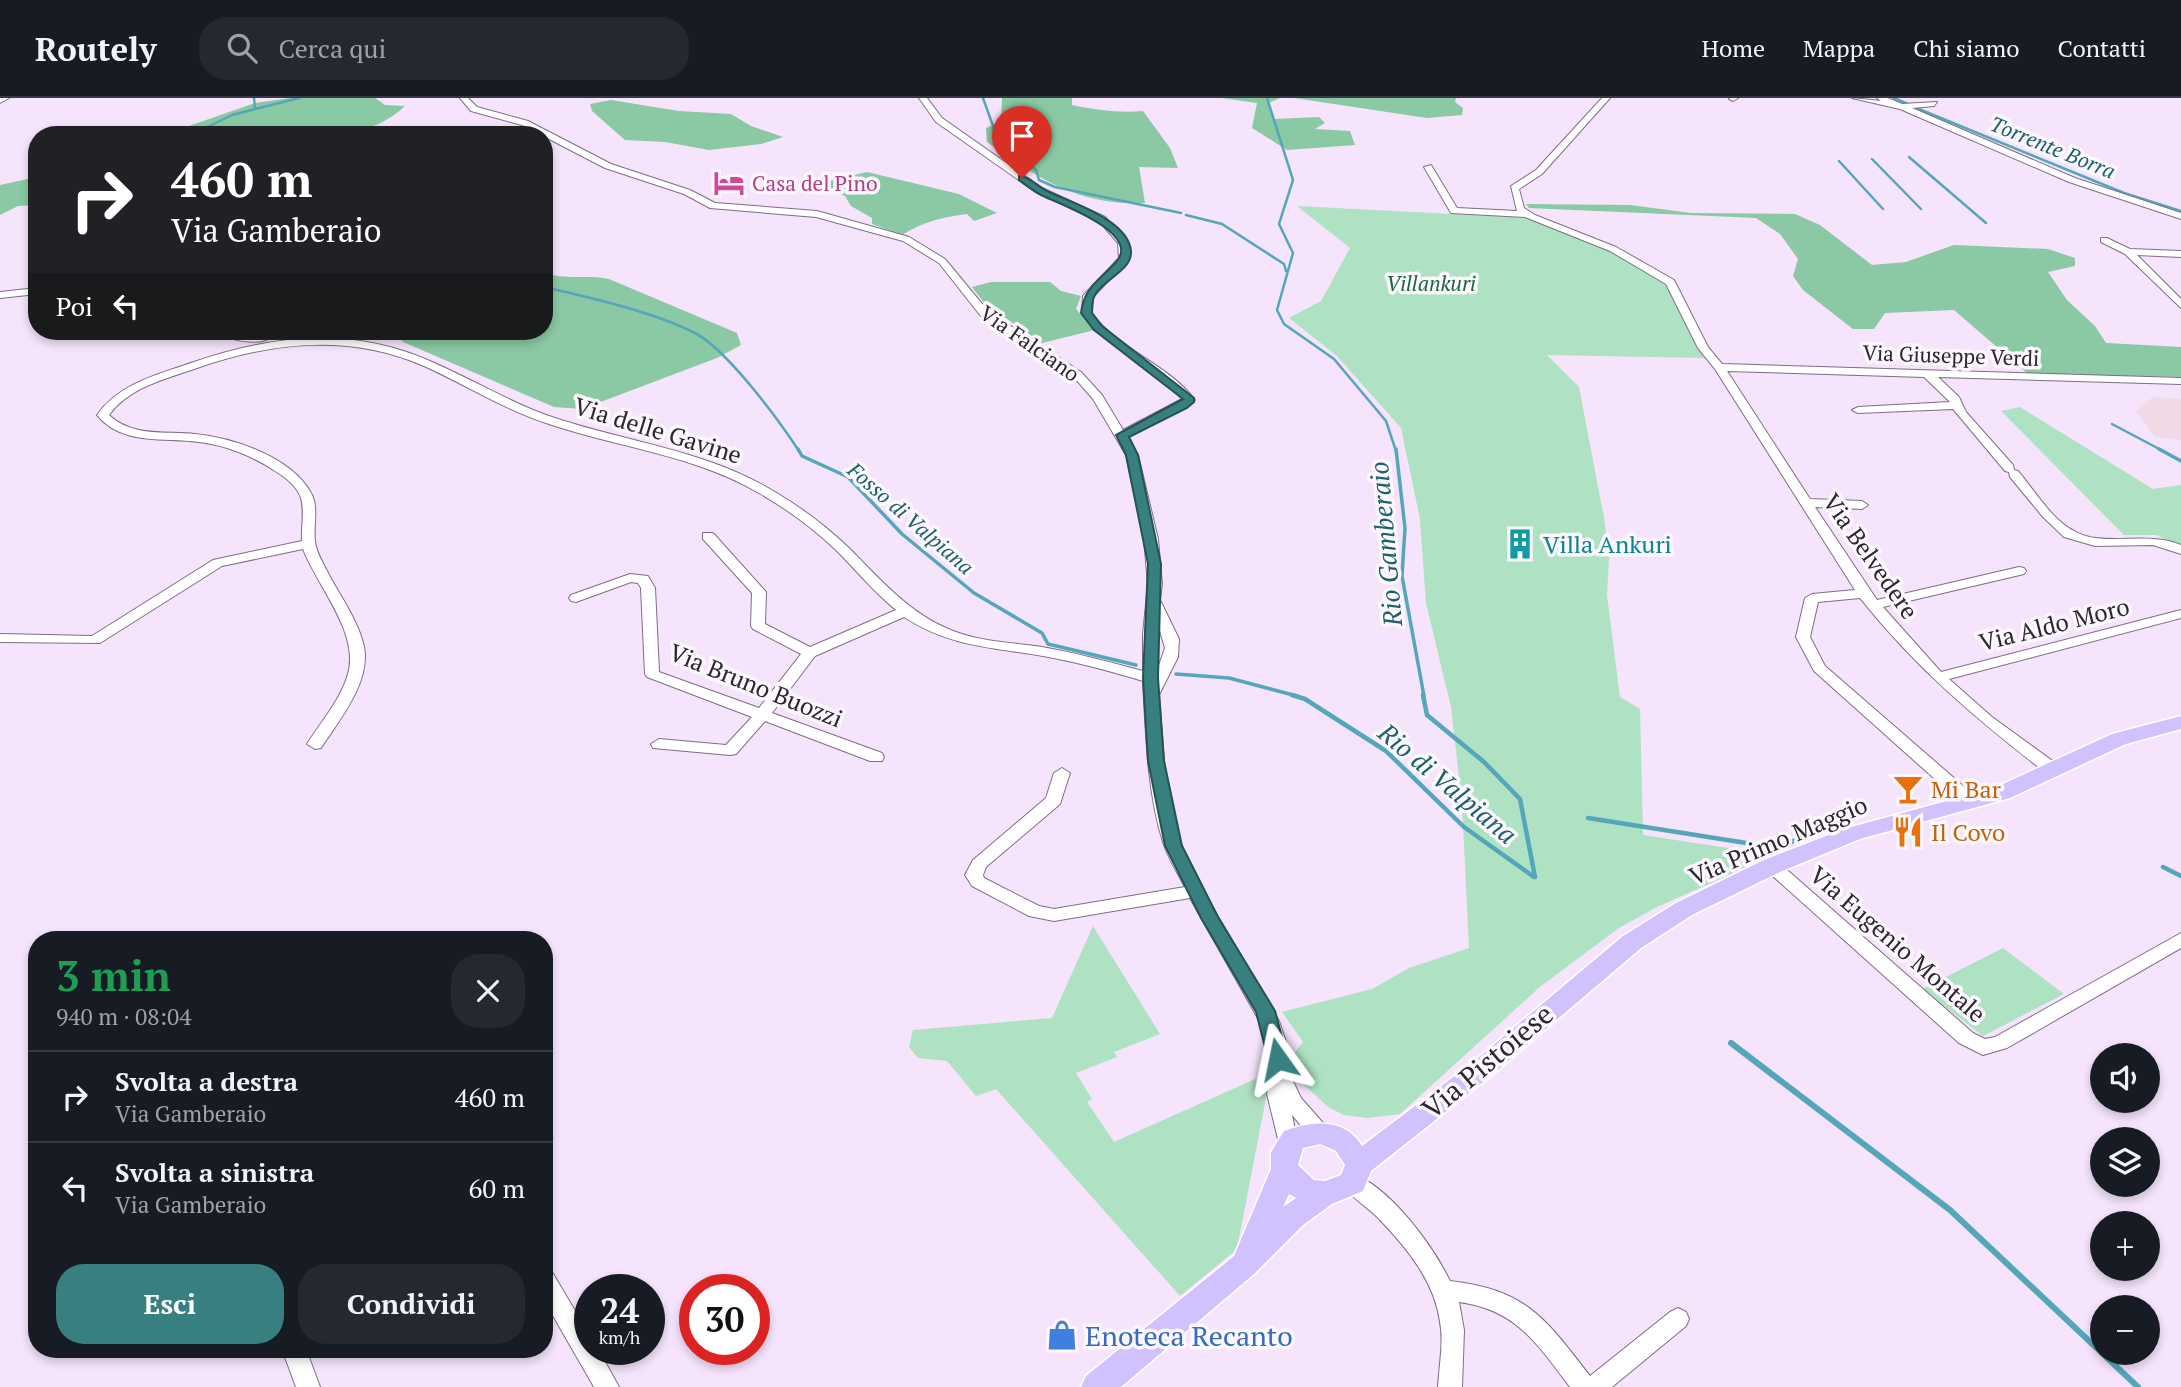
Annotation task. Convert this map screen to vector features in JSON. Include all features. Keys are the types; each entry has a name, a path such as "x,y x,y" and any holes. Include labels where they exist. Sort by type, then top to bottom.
{"main road":[{"name":"Via Primo Maggio","path":"1572,990 1648,930 1772,866 1852,834 2018,787 2119,739 2181,722"},
{"name":"Via Pistoiese","path":"1097,1387 1244,1265 1293,1216 1323,1195 1335,1194 1402,1130 1482,1069 1572,990"},
{"name":"Via Pistoiese","path":"1244,1265 1287,1158 1302,1135 1369,1137 1402,1130"},
{"path":"1330,1135 1352,1149 1356,1174"},
{"path":"1287,1158 1305,1190 1323,1195"}],"street":[{"path":"0,101 5,98"},
{"name":"Via Falciano","path":"464,98 474,109 533,126"},
{"path":"923,98 936,117 951,129 1039,190 1102,219 1124,242 1124,260 1088,296 1087,313 1098,328 1175,386 1189,400 1122,435"},
{"path":"1525,214 1516,202 1514,188 1539,172 1606,98"},
{"path":"1856,98 1879,99 2072,180 2181,216"},
{"path":"1899,107 1940,104"},
{"name":"Via Falciano","path":"553,137 608,166 687,192 713,206 817,214 874,229 920,246 948,266 984,313 1084,380 1122,435 1132,455 1151,539 1155,564 1151,686 1156,761 1167,826 1195,891 1265,1011 1277,1045 1280,1074 1278,1102 1287,1158"},
{"name":"Via Belvedere","path":"1428,167 1454,211 1525,214 1613,249 1670,282 1703,348 1719,367 1869,599 1938,677 1987,720 2052,769"},
{"path":"2104,240 2128,252 2181,305"},
{"path":"2128,252 2181,254"},
{"path":"0,295 28,292"},
{"name":"Via delle Gavine","path":"284,340 386,348 550,421 684,456 735,475 773,497 827,535 903,612 957,639 1044,652 1151,686"},
{"name":"Via delle Gavine","path":"315,744 356,680 360,661 357,639 308,544 308,500 305,492 285,472 229,446 195,438 132,432 109,423 103,415 110,404 123,395 210,359 272,344 320,342"},
{"name":"Via Giuseppe Verdi","path":"1719,367 2181,381"},
{"path":"1927,373 1955,399 1955,405 2011,471 2071,535 2089,540 2155,539 2181,550"},
{"path":"1858,410 1955,405"},
{"path":"1805,503 1862,505"},
{"path":"708,536 759,592 758,626 810,653"},
{"path":"0,638 95,640 218,563 308,544"},
{"path":"1970,802 1819,668 1803,637 1812,598 1869,599 2019,571"},
{"name":"Via Bruno Buozzi","path":"576,598 630,578 643,579 648,588 652,674 764,713 876,757"},
{"path":"1151,686 1172,659 1174,649 1170,631 1154,601"},
{"path":"659,744 730,750 764,713 810,653 903,612"},
{"name":"Via Aldo Moro","path":"1938,677 2181,614"},
{"path":"1062,773 1057,796 979,864 974,875 978,882 1035,911 1054,915 1195,891"},
{"name":"Via Eugenio Montale","path":"1772,866 1966,1038 1983,1047 2000,1043 2181,940"},
{"name":"Via Falciano","path":"1280,1074 1294,1104 1330,1135"},
{"path":"1356,1174 1410,1240 1441,1290 1452,1322 1450,1387"},
{"path":"1441,1290 1494,1297 1521,1311 1543,1334 1584,1387"},
{"path":"553,1294 607,1387"},
{"path":"1594,1387 1678,1319"},
{"path":"297,1358 308,1387"}],"shaded area":[{"path":"2153,397 2181,399 2181,440 2155,437 2136,411"}],"green space":[{"path":"290,98 375,98 385,105 405,106 372,126 189,126 255,103"},
{"path":"1002,98 1072,98 1072,105 1081,107 1143,111 1170,148 1178,168 1139,167 1145,203 1100,200 1061,188 1024,168 987,142 986,128 1001,122"},
{"path":"1222,98 1280,98 1268,103 1274,119 1319,117 1325,123 1315,129 1350,131 1355,145 1287,150 1252,128 1257,103"},
{"path":"1294,98 1456,98 1455,102 1463,108 1462,115 1427,118"},
{"path":"611,100 679,111 731,114 751,126 783,137 761,144 709,150 665,142 625,140 592,111 590,104"},
{"path":"867,172 959,194 997,213 974,221 967,214 941,219 925,223 902,235 872,224 872,218 851,206 845,196 817,184"},
{"path":"28,179 28,205 18,206 0,215 0,185"},
{"path":"1526,204 1630,205 1691,213 1795,214 1820,225 1872,265 1906,262 1954,245 2048,249 2075,258 2075,266 2048,272 2067,300 2095,326 2106,343 2181,347 2181,377 2028,374 1954,310 1885,313 1874,329 1853,329 1803,290 1793,276 1798,259 1780,234 1756,218 1529,208"},
{"name":"Villa Ankuri","path":"1297,206 1530,218 1631,260 1666,282 1704,358 1547,355 1579,387 1604,518 1609,558 1607,595 1620,697 1640,709 1643,835 1774,855 1657,907 1619,928 1541,986 1400,1114 1367,1118 1344,1115 1328,1107 1299,1080 1290,1059 1303,1042 1282,1012 1372,989 1409,968 1469,948 1462,803 1451,707 1426,603 1420,519 1401,428 1337,356 1289,318 1321,301 1350,248"},
{"path":"553,275 609,279 737,333 741,345 717,358 582,409 554,407 401,340 553,340"},
{"path":"991,282 1050,282 1061,291 1081,296 1076,309 1095,330 1042,343 985,304 972,287"},
{"path":"2020,407 2153,489 2181,485 2181,546 2156,535 2124,535 2001,411"},
{"path":"1093,926 1160,1034 1114,1052 1117,1057 1076,1073 1092,1099 1087,1102 1114,1142 1271,1072 1237,1249 1180,1296 996,1089 976,1096 947,1061 918,1058 909,1047 913,1030 1052,1018"},
{"path":"2003,948 2064,994 1983,1036 1922,989"}],"waterway":[{"name":"Fosso di Valpiana","path":"254,98 255,109"},
{"path":"255,109 299,98"},
{"path":"983,98 993,126"},
{"name":"Rio Gamberaio","path":"1267,98 1293,180 1279,224 1293,253 1277,310 1284,324 1334,359 1386,421 1396,451"},
{"name":"Torrente Borra","path":"1894,98 1908,104"},
{"name":"Torrente Borra","path":"1914,107 2124,193 2181,211"},
{"name":"Fosso di Valpiana","path":"209,126 232,115 255,109"},
{"path":"993,128 996,135 1036,170 1039,180 1055,187 1181,213"},
{"path":"1909,157 1986,223"},
{"path":"1872,159 1921,209"},
{"path":"1839,161 1883,209"},
{"path":"1186,215 1222,224 1284,264 1286,271"},
{"name":"Fosso di Valpiana","path":"553,289 640,312 677,325 706,340 735,368 799,451"},
{"path":"2112,424 2163,451"},
{"name":"Fosso di Valpiana","path":"798,449 802,456 848,477 902,534 974,593 1042,633 1048,644 1136,665"},
{"name":"Rio Gamberaio","path":"1396,449 1405,528 1402,576 1424,696"},
{"path":"2159,449 2181,461"},
{"name":"Rio di Valpiana","path":"1176,674 1229,678 1297,696"},
{"name":"Rio di Valpiana","path":"1292,695 1305,699 1386,751 1464,827 1534,877"},
{"name":"Rio Gamberaio","path":"1423,695 1427,715 1484,762 1520,799 1535,877"},
{"path":"1588,818 1778,848 1814,832"},
{"path":"2163,867 2181,876"},
{"path":"1731,1043 1950,1210 2138,1387"}],"place":[{"name":"Casa del Pino","path":"729,183"},
{"name":"Villa Ankuri","path":"1520,544"},
{"name":"Mi Bar","path":"1908,789"},
{"name":"Il Covo","path":"1908,832"},
{"name":"Enoteca Recanto","path":"1062,1335"}],"route":[{"path":"1022,178 1044,193 1093,213 1104,220 1121,239 1126,251 1124,260 1088,296 1085,309 1098,328 1188,398 1189,402 1183,406 1122,435 1132,455 1155,564 1150,678 1156,761 1162,803 1173,846 1210,918 1265,1011 1277,1045 1278,1059"}],"park label":[{"name":"Villankuri","path":"1431,283"}]}
